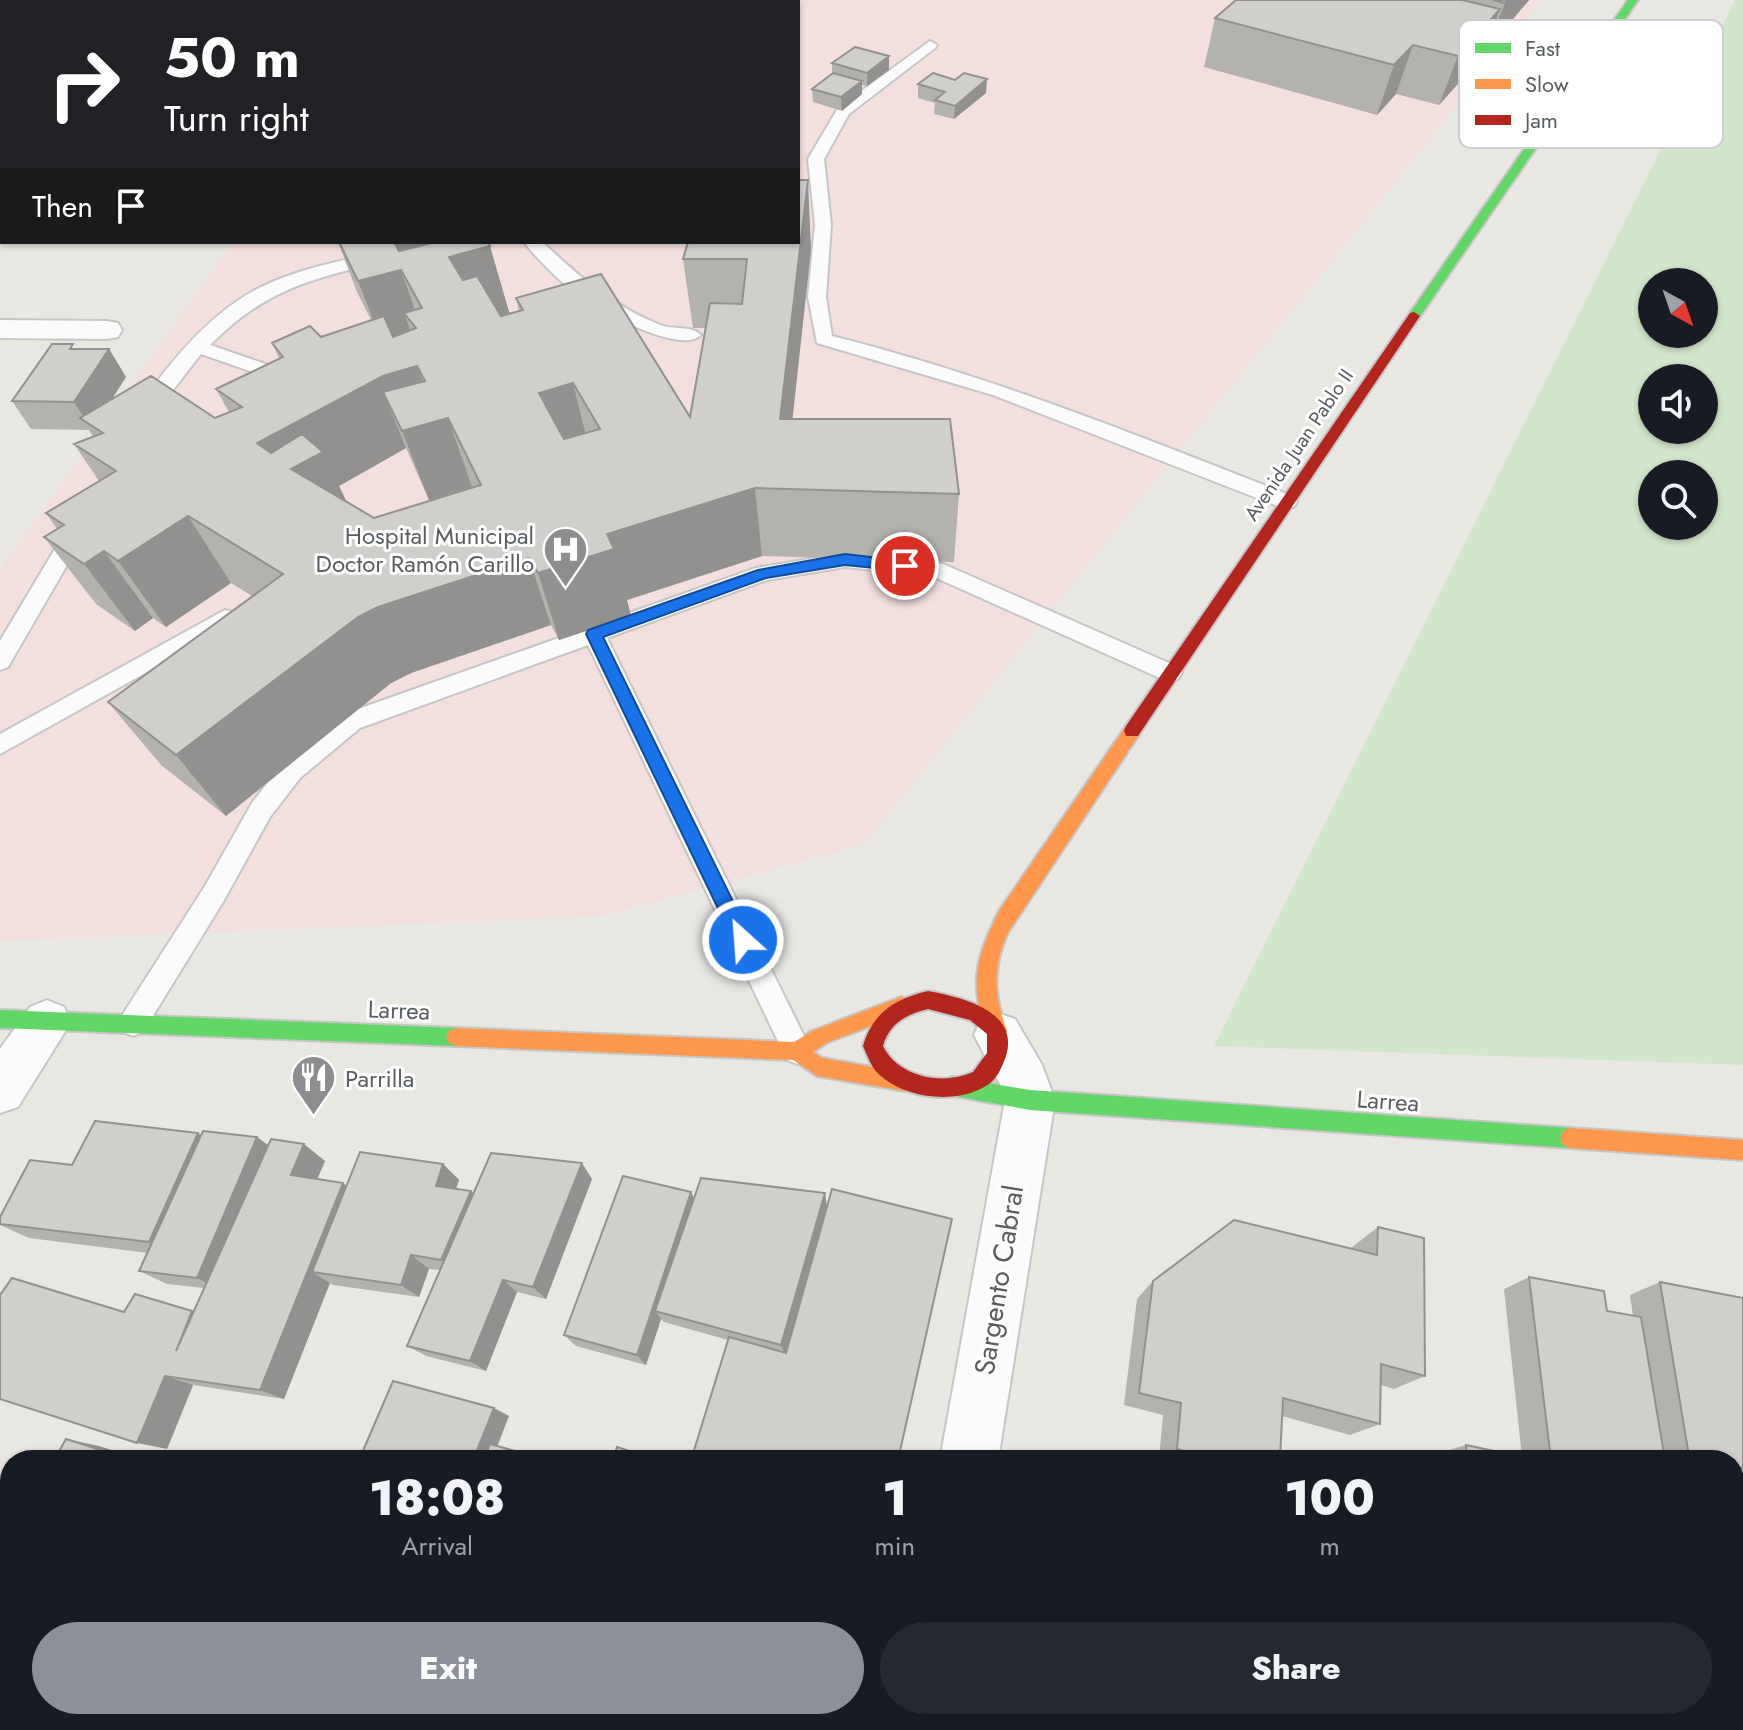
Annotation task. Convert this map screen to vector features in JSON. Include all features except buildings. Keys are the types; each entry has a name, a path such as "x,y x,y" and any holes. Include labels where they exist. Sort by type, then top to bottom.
{"main road":[{"name":"Avenida Juan Pablo II","path":"1619,20 1633,0"},
{"name":"Avenida Juan Pablo II","path":"998,1033 982,994 984,961 1006,917 1531,148"},
{"name":"Avenida Juan Pablo II","path":"970,958 1006,917"},
{"path":"797,1051 819,1037 915,1002 946,1002 971,1009 988,1020 998,1033 999,1051 989,1071 972,1083 951,1087 905,1081 884,1069 873,1046 880,1025 915,1002 942,985"},
{"name":"Larrea","path":"0,1019 797,1051 817,1067 905,1081"},
{"name":"Larrea","path":"951,1087 1030,1100 1743,1150"}],"street":[{"path":"0,329 107,330"},
{"path":"0,1090 47,1022"},
{"path":"998,1033 1025,1081 1030,1100"},
{"name":"Sargento Cabral","path":"971,1450 1030,1100"}],"lane":[{"path":"930,45 843,111 816,159 817,297 823,339 884,353 999,389 1287,502"},
{"path":"534,244 588,294 658,331 692,335"},
{"path":"133,433 156,393 199,347 231,316 265,292 333,268 401,252"},
{"path":"199,347 298,381"},
{"path":"0,661 86,514"},
{"path":"133,1023 214,894 261,810 291,771 352,721 764,573 845,560 935,569 1170,673"},
{"path":"0,745 225,618"},
{"path":"594,634 797,1051"}],"shaded area":[{"path":"800,0 1541,0 1525,20 1459,20 1459,102 864,844 601,916 0,941 0,570 232,244 800,244"}],"green space":[{"path":"1735,0 1743,0 1743,1065 1214,1046 1661,148 1723,148 1723,24"}],"traffic: fast":[{"path":"1619,20 1633,0"},
{"path":"1414,316 1530,148"},
{"path":"0,1019 456,1037"},
{"path":"951,1087 1030,1100 1570,1138"}],"traffic: slow":[{"path":"997,1031 987,999 985,973 998,933 1132,731"},
{"path":"797,1051 819,1037 901,1006"},
{"path":"456,1037 797,1051 817,1067 905,1081"},
{"path":"1570,1138 1743,1150"}],"traffic: jam":[{"path":"1132,731 1414,316"},
{"path":"928,1000 977,1014 995,1029 999,1040 997,1053 980,1079 959,1086 921,1085 890,1072 882,1063 873,1046 880,1027 900,1009 928,1000"}],"place":[{"name":"Hospital Municipal Doctor Ramón Carillo","path":"565,588"},
{"name":"Parrilla","path":"314,1117"}],"route":[{"path":"743,940 594,634 764,573 845,560 905,566"}]}
